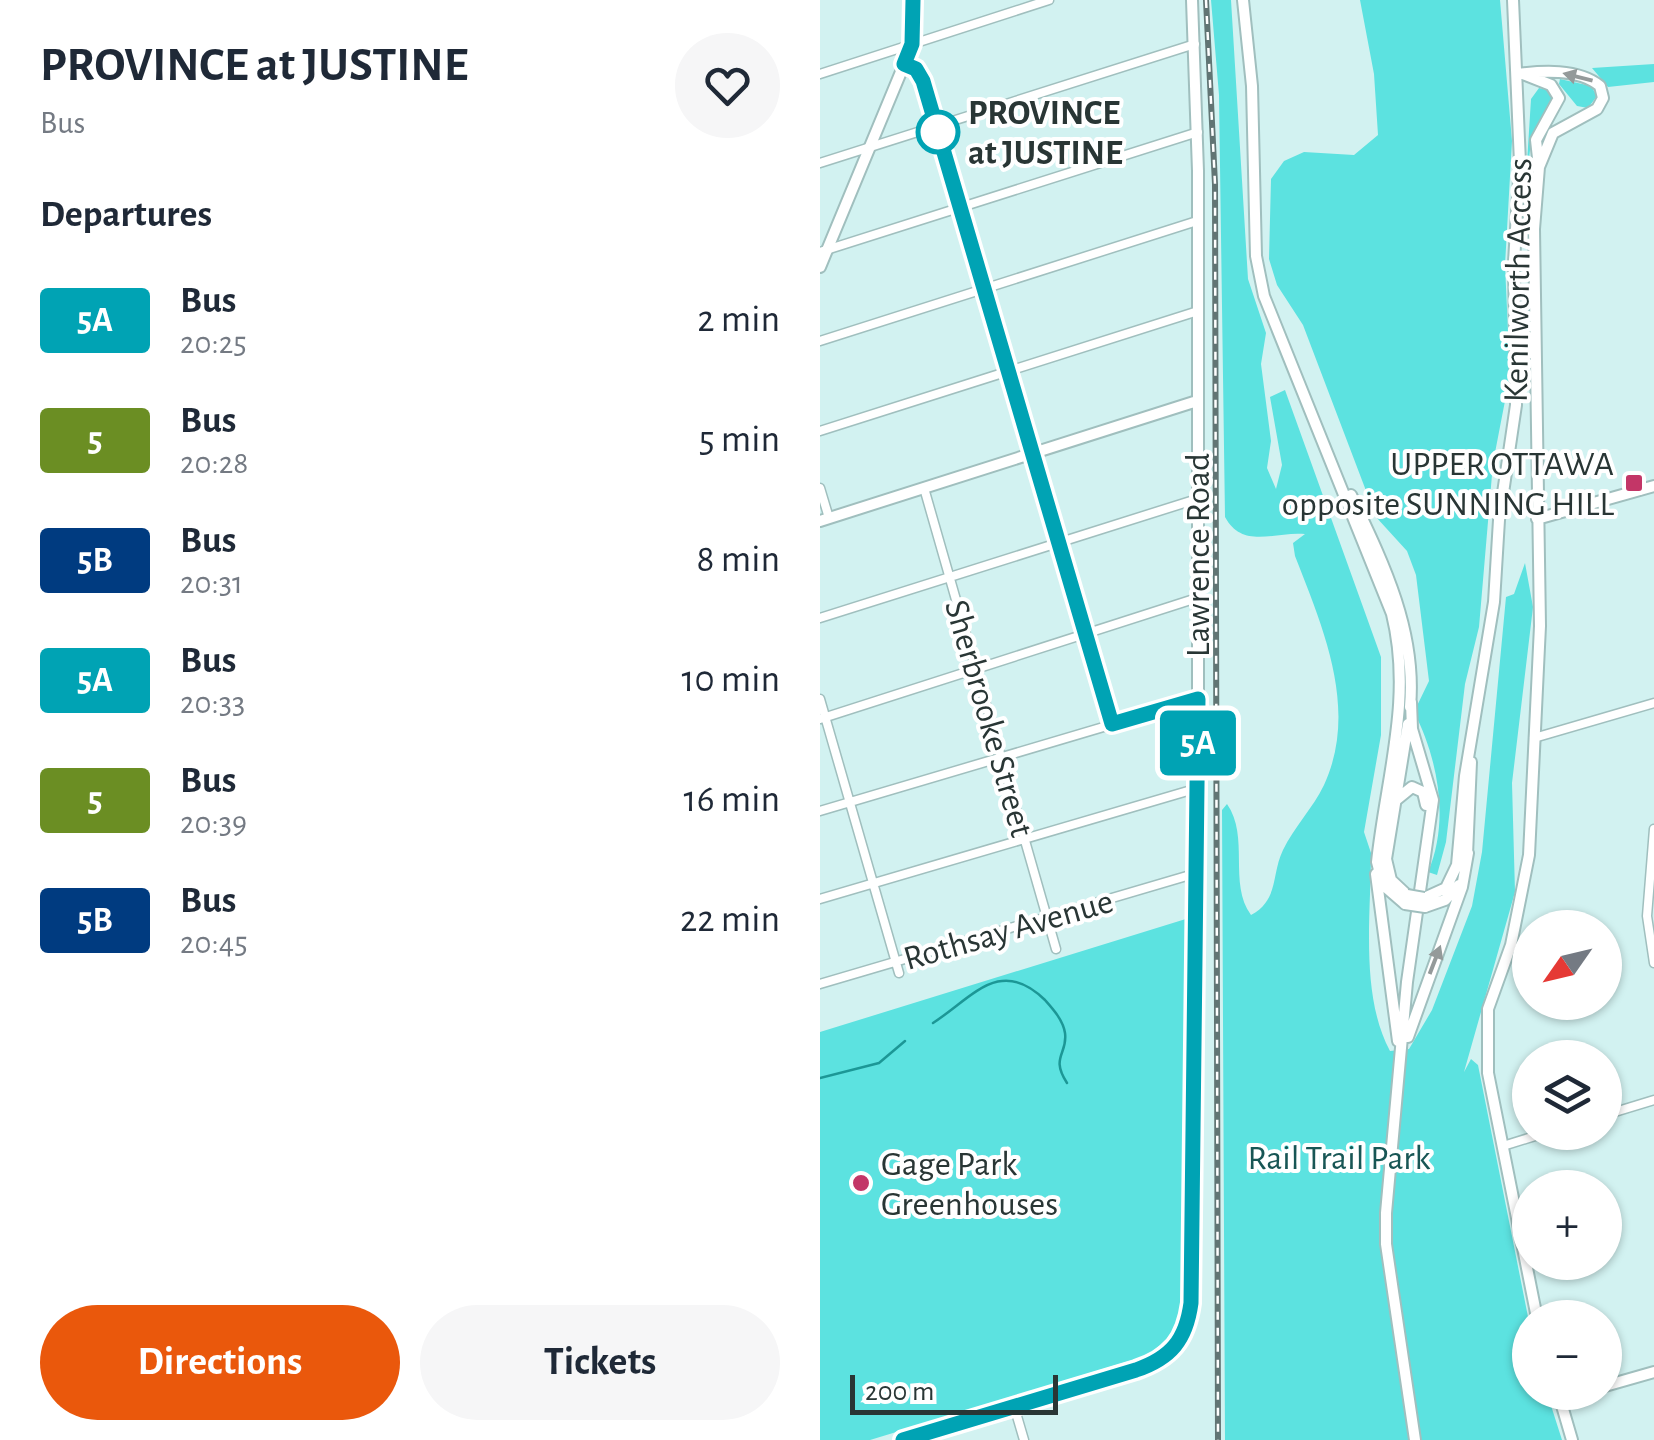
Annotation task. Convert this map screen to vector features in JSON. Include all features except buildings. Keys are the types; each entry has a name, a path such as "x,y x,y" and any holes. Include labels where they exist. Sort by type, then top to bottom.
{"main road":[{"path":"820,267 873,147 912,44 913,0"},
{"name":"Lawrence Road","path":"1014,1406 1156,1363 1175,1347 1187,1327 1191,1303 1198,788 1198,132 1192,0"},
{"path":"1243,0 1252,86 1260,277 1270,316 1397,601 1408,639 1412,728 1433,800 1406,982 1386,1244 1415,1440"},
{"name":"Kenilworth Access","path":"1425,902 1441,892 1455,875 1479,676 1494,602 1499,520 1516,405 1520,74 1513,0"},
{"path":"1520,74 1533,69 1590,79 1602,94 1597,109 1552,133 1539,168"},
{"path":"1520,74 1551,85 1559,98 1536,140 1539,168 1532,263 1540,391 1540,626 1530,855 1511,945 1486,1024 1485,1054 1533,1300"},
{"path":"1518,104 1535,82"},
{"path":"824,519 1197,401"},
{"path":"1330,455 1392,614 1402,665 1401,709 1377,862 1379,910 1401,1057"},
{"path":"1537,520 1654,486"},
{"path":"1406,899 1386,866 1410,702"},
{"name":"Kenilworth Access","path":"1425,902 1456,890 1468,853 1470,756"},
{"path":"1396,801 1412,788 1426,799 1405,945 1398,1033"},
{"path":"1401,1057 1462,887 1468,853"},
{"path":"1377,862 1383,884 1406,899 1425,902"},
{"path":"1622,1381 1654,1372"},
{"path":"902,1440 1014,1406"},
{"path":"1563,1410 1572,1440"}],"street":[{"path":"820,74 1050,0"},
{"path":"820,163 1195,44"},
{"path":"904,64 922,77 1062,541 1112,724"},
{"path":"824,251 1198,132"},
{"path":"820,341 1197,221"},
{"path":"820,431 1198,310"},
{"path":"820,488 824,519"},
{"name":"Sherbrooke Street","path":"924,488 1056,949"},
{"path":"820,618 1196,499"},
{"path":"822,718 1196,598"},
{"path":"820,699 822,718 899,973"},
{"path":"820,811 1198,699"},
{"path":"1534,738 1654,703"},
{"path":"820,899 1198,788"},
{"path":"1654,829 1647,916 1654,963"},
{"name":"Rothsay Avenue","path":"820,984 1196,874"},
{"path":"1622,1110 1654,1100"},
{"path":"1503,1146 1512,1143"},
{"path":"1014,1406 1024,1440"}],"green space":[{"name":"Rail Trail Park","path":"1211,0 1231,0 1248,279 1266,333 1261,364 1271,441 1267,468 1276,489 1282,465 1270,397 1285,390 1381,657 1381,735 1364,832 1371,853 1371,980 1374,1005 1390,1051 1409,1049 1432,1010 1472,906 1482,852 1506,597 1514,594 1525,563 1533,607 1512,783 1515,892 1464,1072 1471,1059 1478,1065 1512,1236 1512,1280 1521,1280 1525,1300 1512,1300 1512,1410 1552,1410 1562,1440 1225,1440 1222,810 1227,804 1234,817 1241,889 1251,915 1266,902 1283,850 1324,785 1334,756 1338,698 1326,640 1295,556 1293,543 1305,534 1250,536 1232,527 1225,517 1219,95"},
{"path":"1360,0 1500,0 1512,141 1505,265 1510,375 1493,463 1479,627 1465,684 1446,842 1437,875 1428,872 1438,832 1438,791 1429,750 1414,712 1429,681 1416,575 1407,551 1376,517 1303,325 1277,285 1269,259 1271,179 1284,161 1304,152 1354,155 1378,135 1374,74"},
{"path":"1654,64 1654,82 1608,87 1592,68"},
{"path":"1560,79 1591,86 1597,96 1588,108 1577,106 1559,84"},
{"path":"1539,88 1549,90 1553,103 1531,141 1525,195 1531,99"},
{"path":"1189,918 1183,1293 1176,1330 1149,1355 870,1440 820,1440 820,1032"}],"waterway":[{"path":"933,1023 987,985 1014,981 1029,987 1045,1000 1062,1024 1065,1040 1060,1067 1067,1083"},
{"path":"820,1078 879,1063 905,1041"}],"railway":[{"path":"1206,0 1215,184 1218,1440"}],"bus line":[{"name":"5A","path":"903,1440 1156,1363 1168,1356 1183,1337 1191,1303 1197,1030 1198,699 1112,724 1062,541 923,81 916,69 904,64 912,44 913,0"}],"place":[{"name":"PROVINCE at JUSTINE","path":"938,132"},
{"name":"UPPER OTTAWA opposite SUNNING HILL","path":"1634,483"},
{"name":"Gage Park Greenhouses","path":"861,1183"}]}
